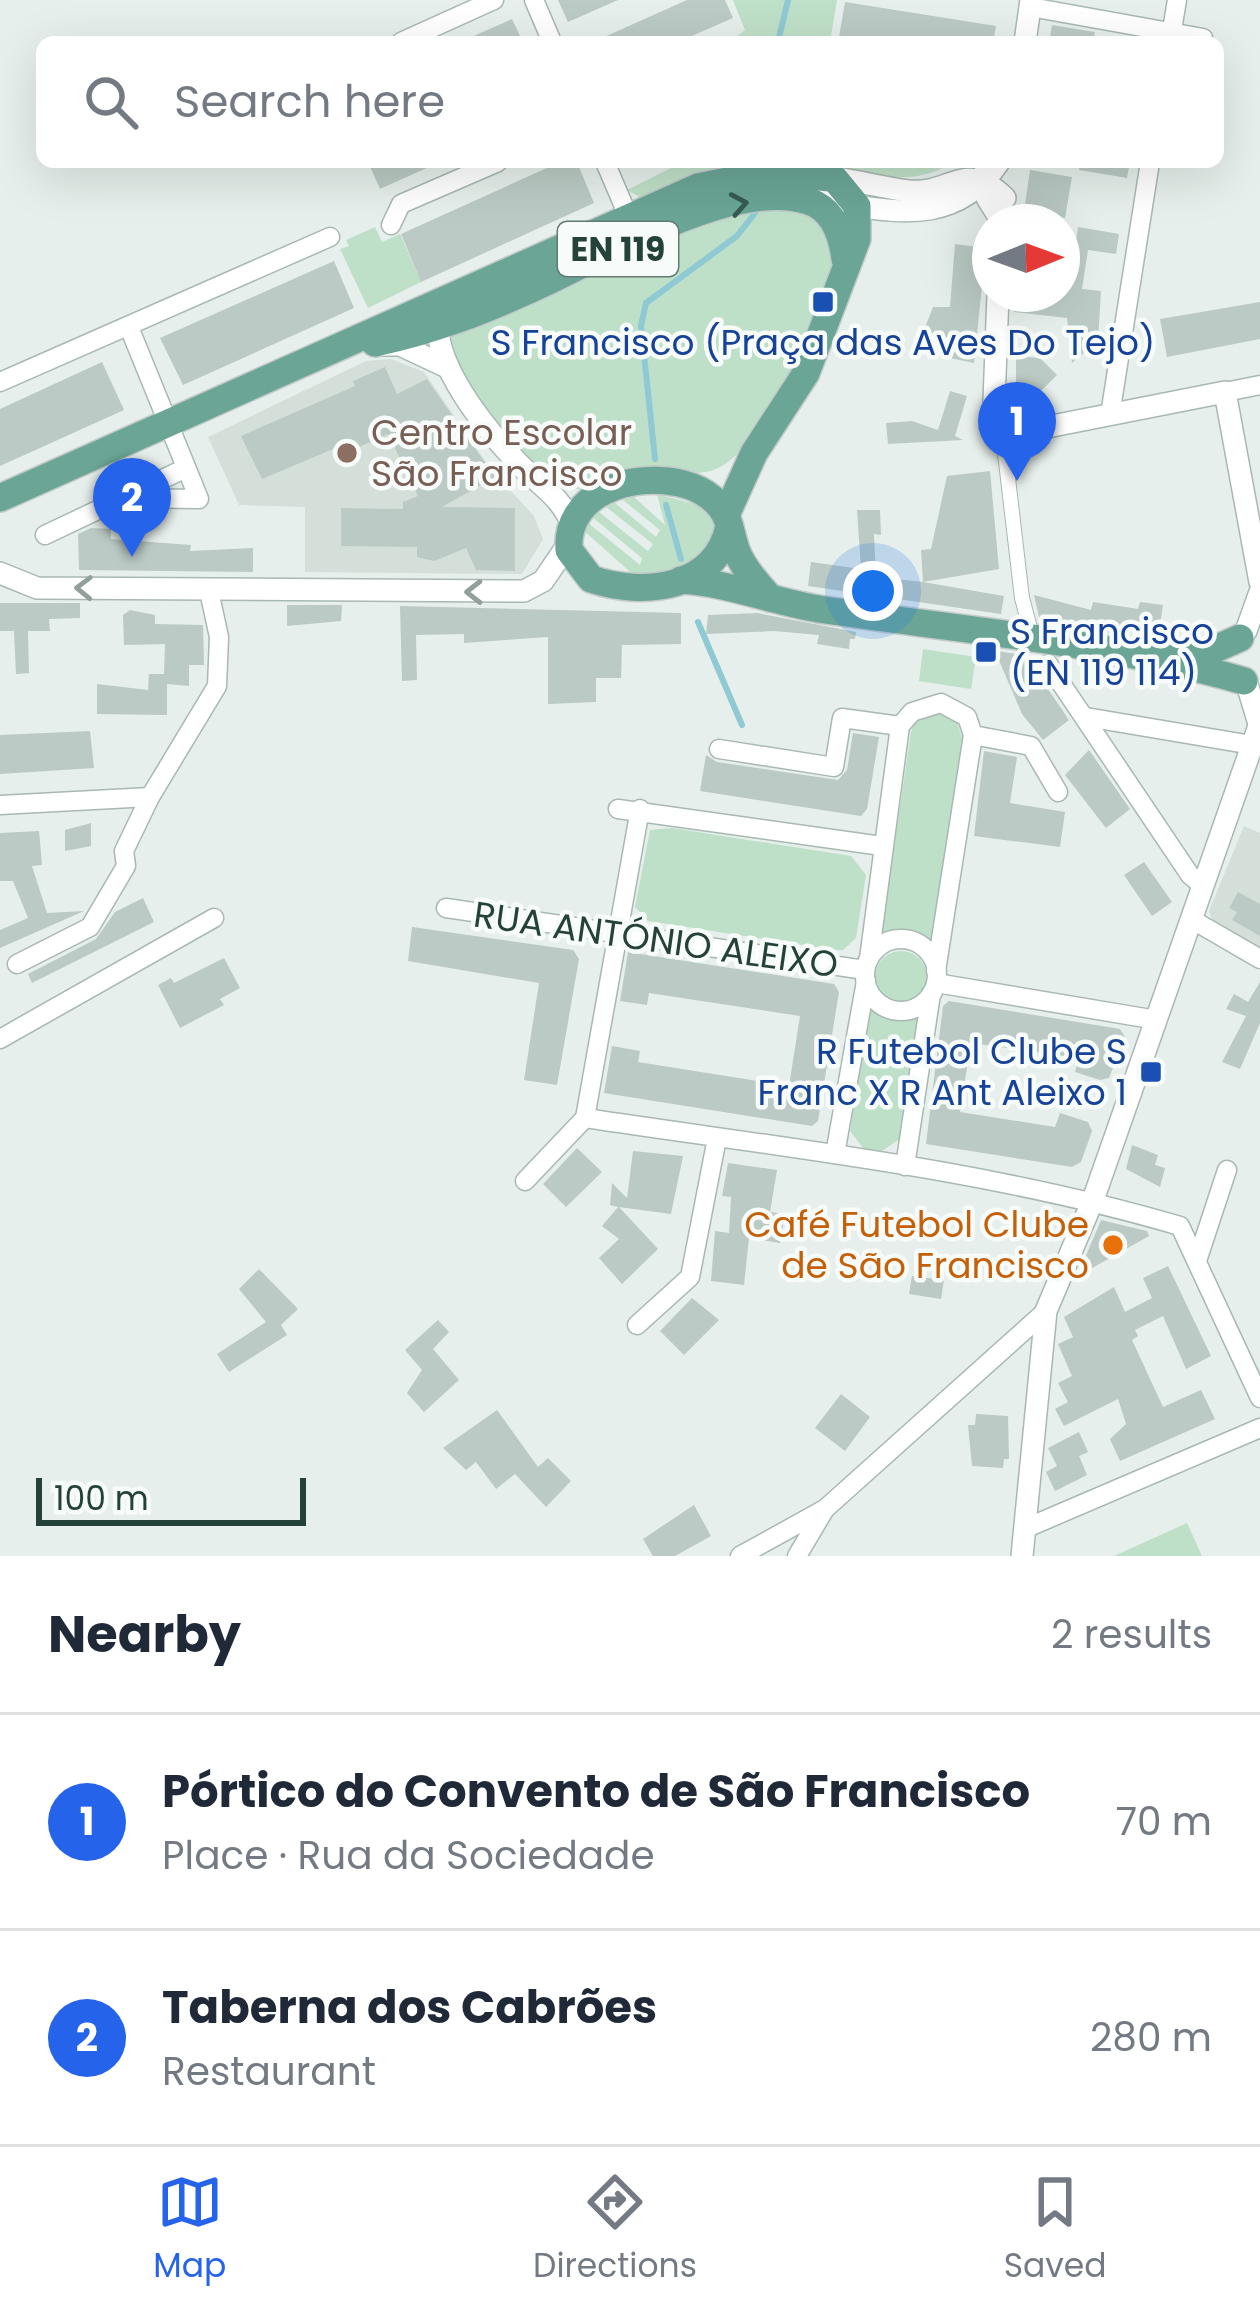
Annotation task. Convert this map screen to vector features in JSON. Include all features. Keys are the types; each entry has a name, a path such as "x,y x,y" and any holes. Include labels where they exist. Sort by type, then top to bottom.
{"main road":[{"name":"EN 119","path":"0,508 13,493 354,347 446,298 730,178 767,173 834,178"},
{"path":"770,598 737,553 728,520 705,493 686,485 620,484 586,503 570,534 576,563 603,583 642,589 707,569 718,556 728,520 754,453 806,373 834,305 857,206 834,178"},
{"name":"EN 119","path":"354,347 437,328 716,208 806,200"},
{"path":"806,200 828,214 848,246"},
{"path":"686,485 754,453"},
{"path":"681,580 1144,659 1250,685"},
{"path":"1144,659 1204,655 1249,631"},
{"path":"1249,631 1234,655 1250,685"}],"street":[{"path":"414,36 494,0"},
{"path":"534,0 549,36"},
{"path":"1171,36 1177,0"},
{"path":"1026,36 1031,3 1167,36"},
{"path":"391,225 401,204 484,168"},
{"path":"608,168 629,218 660,230"},
{"path":"857,206 942,184 980,168"},
{"path":"959,202 984,168"},
{"path":"986,168 997,204"},
{"path":"1002,204 1008,168"},
{"path":"1110,415 1149,168"},
{"path":"834,178 912,192"},
{"path":"806,200 901,214"},
{"path":"848,246 882,219 959,202 972,205"},
{"path":"572,269 614,242 629,218"},
{"path":"0,382 330,237"},
{"path":"0,573 37,588 524,591 543,581 570,534 566,508 512,458 449,368 437,328 446,298"},
{"path":"997,312 994,402 1001,419 1022,598 1033,639"},
{"path":"123,498 199,499 129,327"},
{"path":"354,347 400,345 449,368"},
{"path":"1001,419 1020,429 1260,385"},
{"path":"1225,392 1260,582"},
{"path":"45,535 186,468"},
{"path":"16,964 90,927 126,866 124,851 150,797 217,686 219,637 209,590"},
{"path":"1249,631 1260,592"},
{"path":"1048,664 1190,875 1202,885"},
{"path":"1022,1556 1046,1311 1093,1200 1257,731 1250,685"},
{"path":"835,1154 900,726 912,712 941,703 967,717 973,735 905,1166"},
{"path":"1086,717 1257,731"},
{"path":"719,749 834,766 842,718 900,726"},
{"path":"973,735 1031,746 1058,792"},
{"path":"0,805 150,797"},
{"path":"618,808 882,846"},
{"path":"524,1181 585,1118 640,809"},
{"name":"RUA ANTÓNIO ALEIXO","path":"446,908 866,970"},
{"path":"0,1039 214,918"},
{"path":"1191,920 1260,959"},
{"path":"866,970 885,943 907,940 927,951 935,982"},
{"path":"866,970 878,1004 888,1009 913,1009 935,982"},
{"path":"935,982 1157,1020"},
{"path":"585,1118 835,1154 1093,1200 1180,1226 1260,1398"},
{"path":"637,1325 690,1277 717,1138"},
{"path":"1196,1261 1226,1170"},
{"path":"740,1556 825,1508 1046,1311"},
{"path":"1024,1529 1260,1428"},
{"path":"797,1556 825,1508"}],"shaded area":[{"name":"Centro Escolar São Francisco","path":"391,359 424,372 490,468 534,516 543,539 522,574 305,572 305,507 239,505 208,437 366,361"},
{"path":"1244,826 1260,833 1260,949 1213,922 1209,911"}],"green space":[{"path":"733,0 837,0 831,36 737,36 745,30"},
{"path":"671,168 753,168 645,200 627,190"},
{"path":"822,168 941,168 915,176"},
{"path":"749,207 810,209 836,247 811,334 764,423 725,464 708,472 644,471 575,489 534,470 495,428 465,377 447,333 714,216"},
{"path":"375,227 382,242 400,234 421,282 368,308 340,249 349,246 346,240"},
{"path":"657,494 709,508 720,530 689,567 637,578 582,529 587,522 640,565 642,558 592,517 599,512 648,551 653,544 606,507 615,503 656,537 660,530 623,500 634,497 665,525"},
{"path":"923,649 976,657 971,689 919,681"},
{"path":"935,709 956,719 963,740 931,941 903,931 881,935 911,732 915,720"},
{"path":"672,828 851,856 866,875 856,938 843,950 834,950 648,921 635,907 650,830"},
{"path":"901,951 920,958 927,977 920,996 901,1003 882,996 875,977 882,958"},
{"path":"870,1007 893,1020 919,1016 901,1138 882,1151 864,1149 850,1131"},
{"path":"1187,1523 1202,1556 1114,1556"}],"building":[{"path":"558,0 618,0 568,22"},
{"path":"687,0 725,0 733,18 692,36 606,36"},
{"path":"845,2 996,26 994,36 839,36"},
{"path":"512,19 520,36 474,36"},
{"path":"1052,25 1095,32 1094,36 1050,36"},
{"path":"371,168 427,168 380,189"},
{"path":"547,168 579,168 594,203 421,282 401,234"},
{"path":"1079,168 1129,168 1127,178"},
{"path":"1030,170 1072,177 1067,204 1025,204"},
{"path":"1080,227 1119,234 1116,254 1088,250 1082,289 1101,291 1098,341 1072,363 1067,318 1014,312 1080,312"},
{"path":"955,244 972,246 972,312 979,312 974,363 916,351 933,307 950,307"},
{"path":"334,261 354,308 183,385 160,338"},
{"path":"1260,302 1260,339 1167,357 1160,319"},
{"path":"1016,356 1040,358 1057,375 1028,404 1016,406"},
{"path":"102,362 124,410 0,466 0,409"},
{"path":"385,367 397,394 427,379 495,477 442,507 515,508 515,571 476,570 466,548 434,561 417,557 417,547 341,546 341,508 403,509 403,502 418,496 388,434 348,452 345,444 262,479 241,436 355,386 353,381"},
{"path":"950,391 967,396 955,436 963,440 888,444 886,423 912,421 938,430"},
{"path":"990,471 999,569 923,582 921,550 931,549 947,476"},
{"path":"857,510 880,510 881,535 874,534 876,577 1004,596 1001,614 808,586 811,562 861,569"},
{"path":"91,528 111,529 111,539 191,545 190,551 253,548 253,572 79,570 78,534"},
{"path":"1034,595 1091,610 1093,602 1138,609 1140,602 1163,605 1159,630 1125,625 1123,635 1040,621"},
{"path":"0,603 80,603 80,618 49,619 50,631 28,631 29,673 16,674 14,631 0,631"},
{"path":"287,605 342,605 341,621 287,626"},
{"path":"400,606 681,613 681,644 622,645 621,678 596,678 596,702 548,704 548,637 464,643 464,634 416,635 417,680 402,681"},
{"path":"130,610 155,615 155,624 203,625 204,665 189,665 189,686 167,684 167,715 97,714 97,684 148,690 149,674 164,674 165,644 124,645 123,615"},
{"path":"757,613 856,632 855,639 850,639 849,649 817,644 819,635 774,631 706,634 708,615"},
{"path":"995,651 1025,655 1069,720 1043,740 1022,714"},
{"path":"90,731 94,768 0,774 0,735"},
{"path":"853,733 879,737 867,809 861,816 700,791 706,755 717,762 838,780 847,770"},
{"path":"1089,750 1130,809 1106,828 1065,775"},
{"path":"984,751 1017,757 1010,803 1065,812 1060,847 974,836"},
{"path":"91,823 91,846 65,851 65,830"},
{"path":"39,831 42,865 32,866 47,913 84,911 0,948 0,930 28,918 13,881 0,881 0,833"},
{"path":"1144,862 1172,902 1152,916 1124,875"},
{"path":"1238,892 1260,904 1260,936 1232,920 1237,912 1229,908"},
{"path":"143,898 154,922 32,983 28,974 96,939 115,912"},
{"path":"412,927 573,950 579,959 557,1085 524,1080 539,983 408,961"},
{"path":"628,952 834,984 839,992 818,1121 812,1126 604,1093 612,1046 640,1051 638,1062 789,1086 800,1016 649,993 647,1005 620,1001"},
{"path":"224,958 240,988 220,999 224,1005 180,1028 158,985 171,978 174,983"},
{"path":"1260,982 1260,1023 1240,1069 1222,1062 1246,1016 1226,1009 1234,994 1248,1002"},
{"path":"949,1001 1120,1029 1125,1037 1109,1078 1100,1080 1075,1072 1079,1058 971,1043 960,1112 1055,1127 1060,1113 1088,1122 1092,1131 1081,1162 1072,1167 926,1144 943,1006"},
{"path":"1132,1145 1158,1155 1155,1165 1165,1168 1160,1187 1126,1169"},
{"path":"577,1148 602,1172 566,1207 543,1184"},
{"path":"633,1151 683,1156 671,1214 619,1207 658,1249 622,1284 599,1258 619,1239 602,1226 618,1207 610,1205 612,1183 627,1198"},
{"path":"728,1163 777,1170 770,1212 785,1214 780,1243 749,1238 744,1285 711,1281 715,1231 729,1233 731,1197 722,1196"},
{"path":"1101,1220 1147,1231 1149,1236 1085,1272 1082,1265"},
{"path":"1168,1266 1211,1356 1186,1369 1163,1316 1135,1330 1138,1336 1132,1340 1163,1407 1201,1390 1215,1419 1120,1461 1110,1439 1126,1424 1118,1399 1064,1426 1055,1409 1068,1402 1058,1383 1072,1376 1058,1344 1073,1337 1064,1317 1114,1287 1125,1312 1152,1298 1143,1278"},
{"path":"259,1269 298,1309 281,1325 287,1335 229,1372 217,1354 266,1322 239,1289"},
{"path":"912,1276 944,1280 941,1299 909,1294"},
{"path":"692,1298 719,1320 684,1355 660,1331"},
{"path":"438,1320 449,1332 433,1349 459,1380 424,1412 407,1393 422,1370 405,1350"},
{"path":"841,1394 870,1417 845,1451 815,1428"},
{"path":"497,1410 538,1467 548,1458 571,1481 546,1507 515,1474 496,1489 476,1462 466,1470 443,1448"},
{"path":"976,1414 1008,1416 1009,1459 1004,1459 1003,1468 972,1466 968,1425 975,1425"},
{"path":"1079,1432 1088,1452 1079,1456 1087,1475 1055,1491 1046,1472 1057,1466 1048,1448"},
{"path":"694,1505 711,1536 675,1556 653,1556 643,1539"}],"waterway":[{"path":"779,36 788,0"},
{"path":"655,459 641,326 646,303 737,236 755,213"},
{"path":"666,505 681,559"},
{"path":"698,622 742,725"}],"place":[{"name":"S Francisco (Praça das Aves Do Tejo)","path":"823,302"},
{"name":"Centro Escolar São Francisco","path":"347,453"},
{"name":"Pórtico do Convento de São Francisco","path":"1017,481"},
{"name":"Taberna dos Cabrões","path":"132,557"},
{"name":"S Francisco (EN 119 114)","path":"986,652"},
{"name":"R Futebol Clube S Franc X R Ant Aleixo 1","path":"1151,1072"},
{"name":"Café Futebol Clube de São Francisco","path":"1113,1245"}]}
